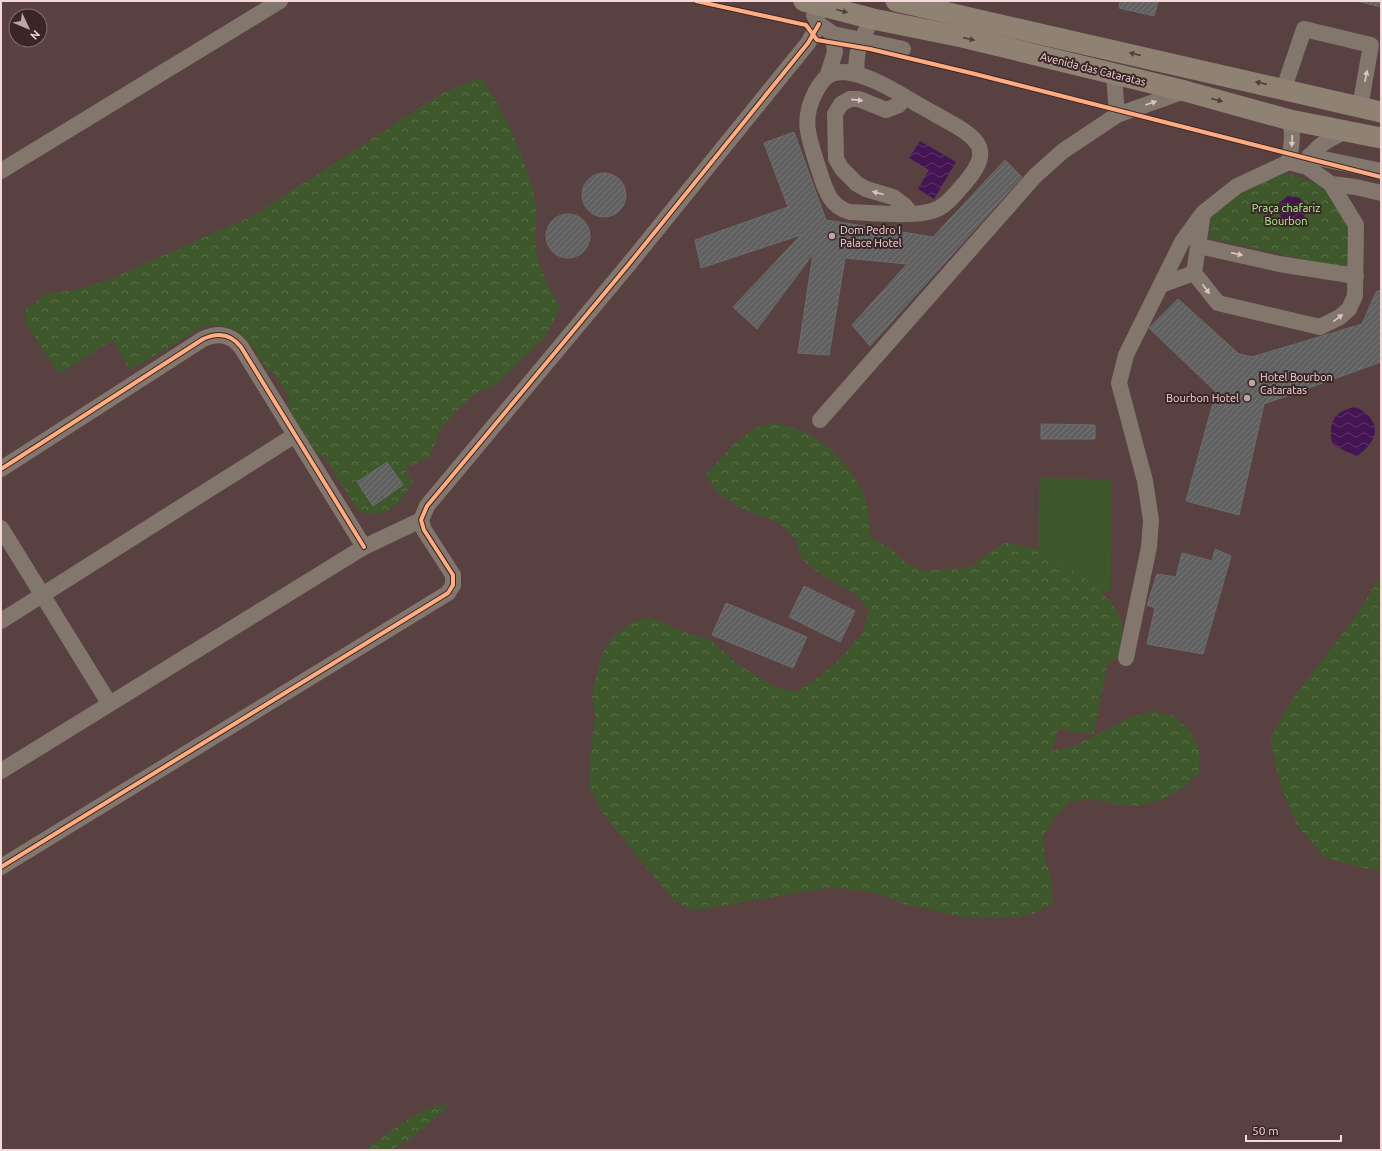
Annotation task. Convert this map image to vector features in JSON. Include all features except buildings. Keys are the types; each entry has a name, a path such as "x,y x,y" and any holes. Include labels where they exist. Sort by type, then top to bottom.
{"main road":[{"name":"Avenida das Cataratas","path":"896,1 1284,88 1381,112"},
{"name":"Avenida das Cataratas","path":"807,2 873,19 962,37 1185,91 1290,120 1381,138"},
{"path":"1290,120 1308,108 1339,109 1360,107"}],"street":[{"path":"1,171 280,1"},
{"path":"807,2 819,24 833,34 903,49"},
{"path":"857,74 856,55 873,19"},
{"path":"1,867 448,593 453,585 453,575 424,530 421,520 427,506 629,264 808,42 819,24"},
{"path":"1284,88 1304,29 1371,45 1360,107"},
{"path":"828,74 845,72 857,74 905,97 972,135 976,140 980,152 978,163 967,180 944,205 928,212 850,212 835,204 828,195 808,137 806,118 809,104 828,74 835,52 833,34"},
{"path":"1114,75 1118,115"},
{"path":"820,420 1035,176 1063,150 1118,115 1185,91"},
{"path":"905,97 898,105 886,110 859,99 850,99 841,104 835,114 836,159 842,169 857,184 866,189 893,197 905,206 910,213"},
{"path":"1289,162 1292,146 1292,128 1290,120"},
{"path":"1308,162 1330,138 1347,131"},
{"path":"1126,658 1149,547 1152,520 1145,481 1119,383 1126,355 1182,242 1203,213 1237,186 1289,162 1308,162 1381,171"},
{"path":"1203,213 1194,272 1218,303 1320,327 1332,322 1349,309 1355,296 1356,226 1331,184 1308,162"},
{"path":"1331,184 1356,187 1381,193"},
{"path":"1199,246 1279,264 1356,276"},
{"path":"1161,285 1194,272"},
{"path":"1,469 203,339 217,334 231,338 241,347 364,547"},
{"path":"1,621 296,435"},
{"path":"1,771 364,547 421,520"},
{"path":"1,528 109,704"}],"green space":[{"path":"481,77 499,106 514,136 526,167 536,205 536,246 539,263 560,308 545,337 497,384 474,394 441,428 430,457 404,469 414,482 399,502 393,507 375,514 361,512 357,509 324,456 317,454 287,406 290,399 273,372 268,372 251,344 241,334 229,327 212,325 203,327 130,370 113,340 59,374 26,324 25,310 46,294 80,289 113,278 256,214 446,91"},
{"name":"Praça chafariz Bourbon","path":"1284,172 1330,188 1352,226 1350,264 1346,269 1209,238 1212,215 1232,195"},
{"path":"776,422 811,435 840,459 856,480 864,495 871,538 890,548 906,563 925,571 971,567 987,554 1005,543 1029,547 1052,557 1079,574 1092,584 1112,605 1121,619 1122,640 1119,656 1107,665 1094,734 1058,729 1052,751 1072,747 1131,717 1154,711 1174,716 1191,732 1200,751 1199,774 1183,788 1163,799 1137,806 1114,804 1093,799 1069,802 1054,818 1043,836 1045,858 1051,879 1053,903 1033,914 1010,918 966,918 900,903 878,893 832,887 693,911 674,901 603,814 590,789 589,767 595,717 592,696 601,656 613,637 631,623 650,617 689,634 709,639 740,666 777,688 798,692 830,668 845,654 863,632 869,611 857,595 819,573 802,559 795,539 779,523 738,507 719,494 705,475 734,444 755,428"},
{"path":"1039,478 1112,479 1111,592 1038,593"},
{"path":"1381,575 1381,869 1373,870 1325,858 1297,825 1281,787 1270,739 1293,698 1364,604"},
{"path":"449,1104 438,1116 403,1144 389,1150 364,1150 415,1115 437,1106"}],"water":[{"path":"920,141 956,162 934,199 918,189 929,170 909,158"},
{"path":"1289,195 1300,198 1306,208 1304,217 1295,223 1284,221 1277,211 1279,203"},
{"path":"1356,407 1370,418 1374,424 1375,430 1374,437 1370,443 1365,450 1357,456 1332,444 1331,436 1334,418 1342,411"}],"cycle path":[{"path":"696,1 806,25 817,40 870,49 971,73 1381,177"},
{"path":"1,867 448,593 453,585 453,575 424,530 421,520 427,506 629,264 808,43 819,24"},
{"path":"1,469 203,339 214,335 229,337 241,347 364,547"}],"place":[{"name":"Dom Pedro I Palace Hotel","path":"832,236"},
{"name":"Hotel Bourbon Cataratas","path":"1252,383"},
{"name":"Bourbon Hotel","path":"1247,398"}]}
